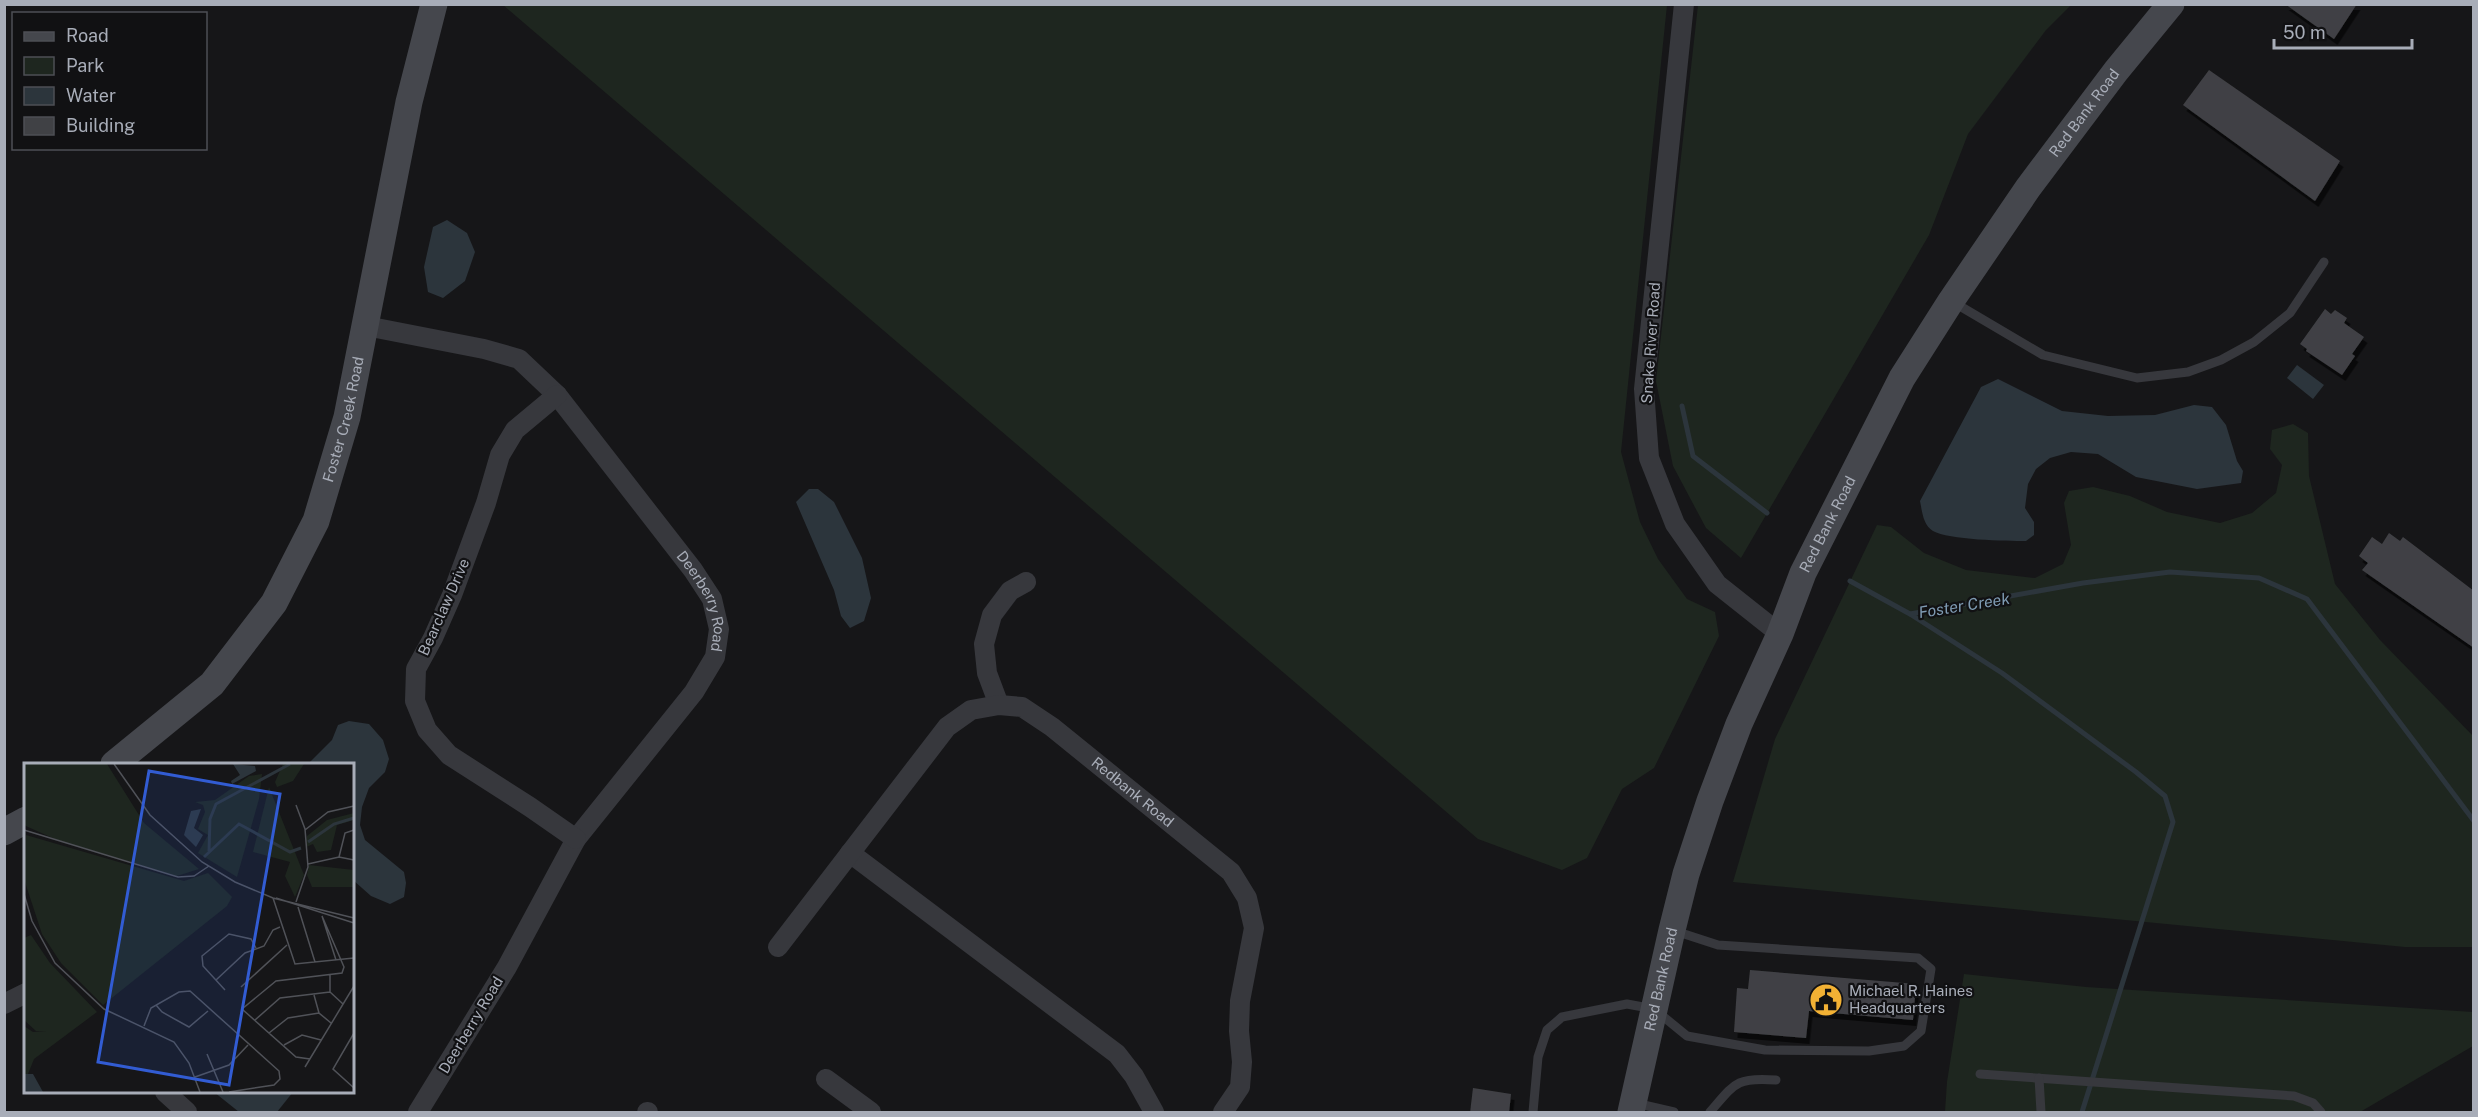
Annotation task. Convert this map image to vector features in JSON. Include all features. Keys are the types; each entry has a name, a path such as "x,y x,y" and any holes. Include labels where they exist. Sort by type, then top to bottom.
{"main road":[{"name":"Foster Creek Road","path":"116,763 212,684 274,603 316,521 347,417 409,102 434,4"},
{"name":"Red Bank Road","path":"1632,1107 1672,930 1710,801 1739,724 1780,634 1803,573 1902,378 1951,301 2028,188 2116,71 2171,4"}],"street":[{"name":"Snake River Road","path":"1684,4 1644,389 1649,459 1675,524 1717,584 1780,634"},
{"name":"Deerberry Road","path":"366,326 519,359 557,395 693,570 712,598 719,629 715,657 694,692 576,839 507,967 418,1113"},
{"name":"Bearclaw Drive","path":"557,395 515,430 500,455 486,503 452,594 433,639 416,669 415,701 427,730 449,755 576,839"},
{"path":"999,705 987,673 984,644 992,615 1010,591 1026,582"},
{"name":"Redbank Road","path":"778,947 947,728 970,710 999,705 1022,707 1052,727 1231,872 1247,898 1254,928 1240,1001 1239,1031 1242,1062 1240,1087 1224,1113"},
{"path":"850,853 1117,1054 1134,1076 1154,1113"},
{"path":"4,1004 24,994"},
{"path":"826,1079 871,1113"},
{"path":"166,1093 187,1113"}],"lane":[{"path":"1951,301 2043,355 2138,378 2188,372 2221,360 2254,342 2290,313 2324,262"},
{"path":"1533,1113 1538,1057 1546,1030 1562,1017 1627,1004 1654,1009 1687,1036 1766,1050 1869,1051 1904,1046 1922,1031 1931,969 1918,958 1718,945 1672,930"},
{"path":"1980,1074 2294,1096 2313,1103 2321,1113"},
{"path":"1710,1113 1738,1083 1749,1078 1776,1080"},
{"path":"2040,1078 2041,1113"},
{"path":"1632,1107 1674,1113"}],"green space":[{"path":"503,5 1667,5 1621,452 1640,522 1658,559 1687,599 1715,612 1719,636 1654,768 1622,789 1587,858 1562,870 1478,839"},
{"path":"1698,5 2071,5 2046,30 1968,134 1929,235 1741,558 1706,528 1673,466 1656,381"},
{"path":"2293,424 2308,433 2309,476 2335,584 2380,640 2473,736 2473,947 2405,947 1733,882 1775,739 1877,525 1891,527 1924,553 1966,570 2035,578 2063,564 2071,545 2064,503 2069,491 2093,487 2130,496 2167,512 2220,523 2252,513 2276,493 2282,465 2270,449 2272,430"},
{"path":"1964,974 2086,987 2473,1012 2473,1046 2360,1112 1945,1112 1947,1082"}],"water":[{"path":"447,220 467,233 475,252 465,281 443,298 428,292 424,267 433,227"},
{"path":"2297,365 2324,385 2313,399 2287,378"},
{"path":"1998,379 2062,411 2108,416 2155,415 2194,405 2212,407 2226,425 2237,461 2243,471 2241,483 2197,489 2136,477 2098,454 2071,452 2050,458 2036,469 2028,484 2025,508 2034,522 2034,535 2026,541 1964,538 1933,531 1925,522 1920,501 1981,387"},
{"path":"809,489 818,489 834,502 862,558 871,598 864,621 850,628 841,616 834,590 796,502"},
{"path":"349,721 369,724 383,740 389,759 385,772 369,788 362,807 360,825 365,840 404,872 406,883 404,897 390,904 371,896 354,881 354,763 309,763 332,740 338,725"},
{"path":"215,1093 292,1093 277,1112 239,1112"}],"building":[{"path":"2285,4 2357,4 2334,39"},
{"path":"2209,70 2340,161 2315,201 2183,105"},
{"path":"2325,309 2331,314 2335,310 2347,318 2344,323 2364,337 2352,354 2355,356 2342,375 2306,351 2307,349 2300,344"},
{"path":"2389,533 2400,541 2403,537 2474,591 2474,648 2362,570 2368,563 2359,556 2372,537 2382,544"},
{"name":"Michael R. Haines Headquarters","path":"1750,970 1916,984 1913,1020 1809,1011 1806,1038 1734,1032 1737,988 1748,989"},
{"path":"1473,1088 1511,1094 1509,1113 1470,1113"}],"waterway":[{"path":"1682,406 1693,456 1767,513"},
{"name":"Foster Creek","path":"1910,614 2083,583 2170,572 2259,578 2307,599 2474,821"},
{"name":"Foster Creek","path":"1850,581 1910,614 2002,673 2165,796 2173,822 2082,1112"}],"place":[{"name":"Michael R. Haines Headquarters","path":"1826,1000"}]}
